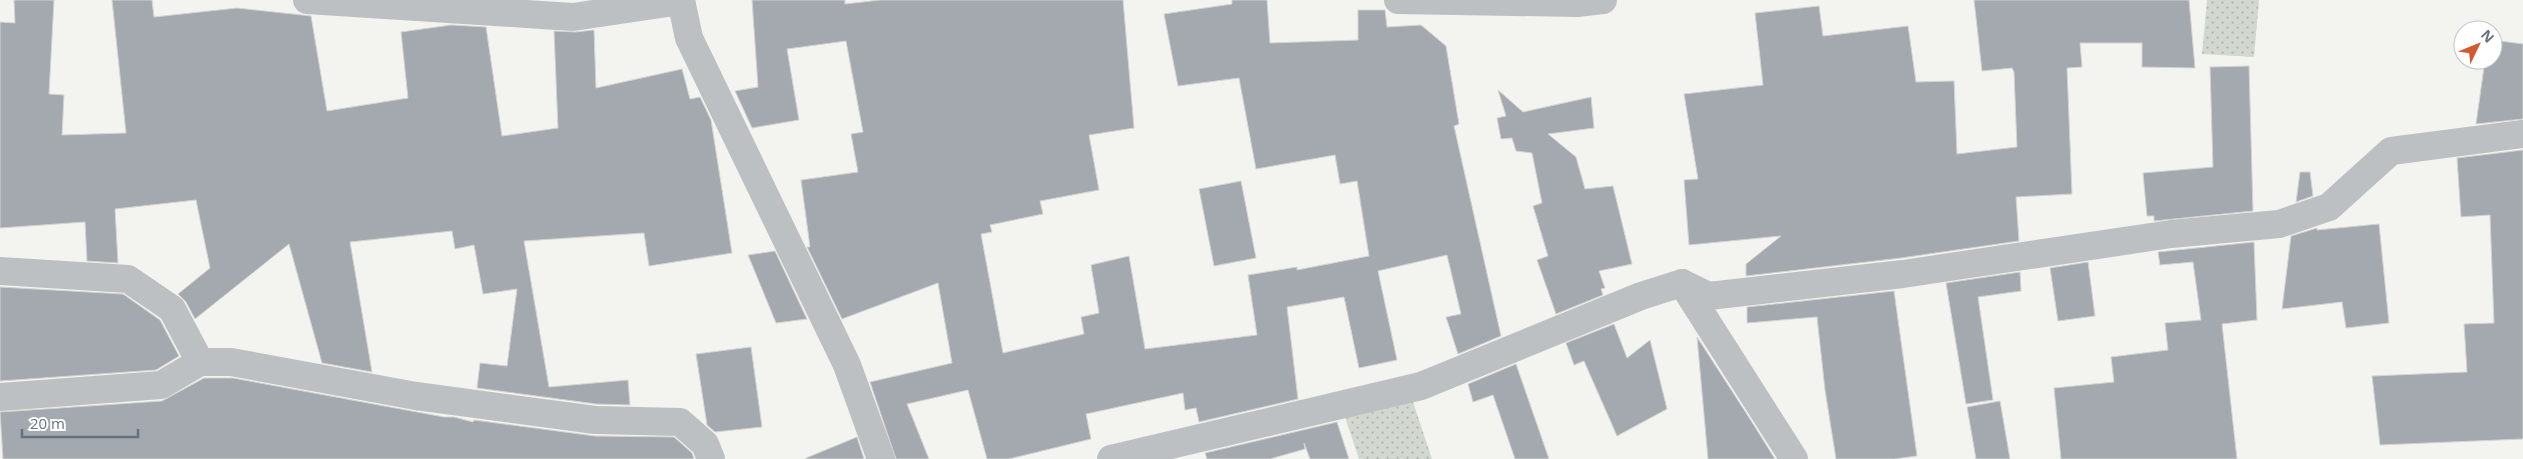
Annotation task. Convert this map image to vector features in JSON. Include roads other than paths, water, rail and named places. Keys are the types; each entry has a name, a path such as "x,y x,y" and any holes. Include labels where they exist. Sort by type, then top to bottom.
{"street":[{"path":"307,0 573,17 681,0 689,38 847,365 881,459"},
{"path":"1398,0 1567,3 1603,0"},
{"path":"1111,459 1421,386 1641,296 1682,283 1709,296 1903,274 2172,234 2279,224 2329,207 2391,151 2523,134"},
{"path":"0,272 128,279 172,309 200,362"},
{"path":"1682,283 1794,459"},
{"path":"0,397 161,385 200,362 231,362 416,396 595,420 680,422 705,444 711,459"}]}
